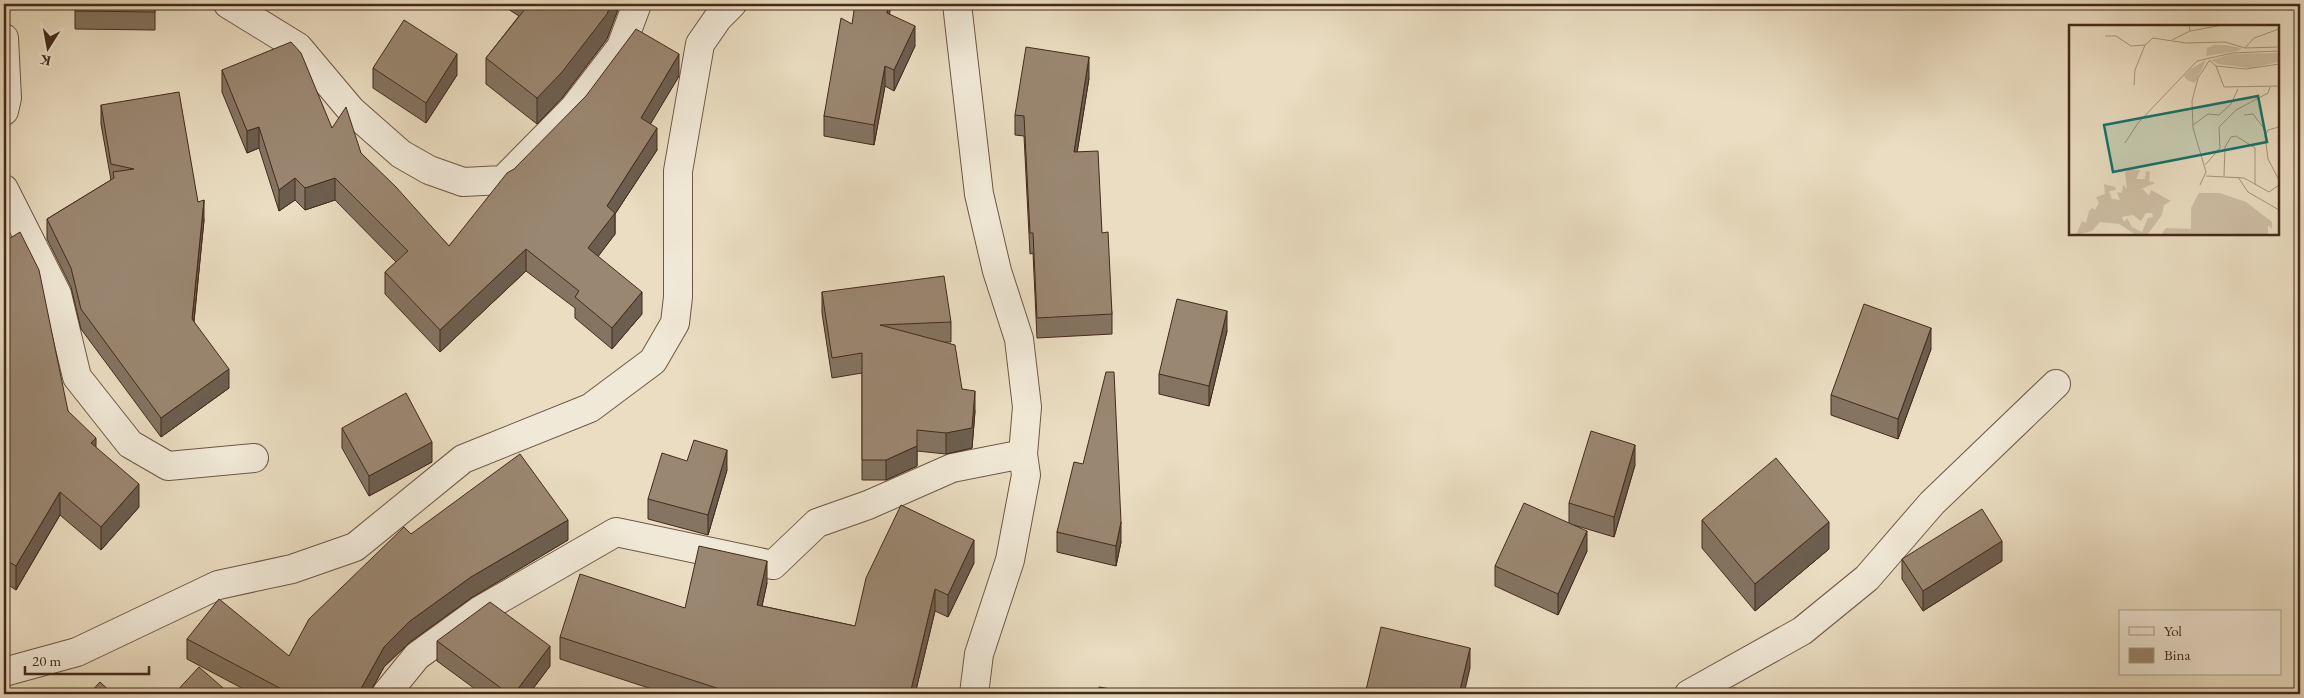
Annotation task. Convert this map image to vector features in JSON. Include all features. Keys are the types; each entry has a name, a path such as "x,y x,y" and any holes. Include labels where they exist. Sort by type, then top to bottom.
{"street":[{"path":"228,4 298,46 351,110 401,154 428,170 463,182 503,180 574,108 621,47 638,4"},
{"path":"4,672 77,652 218,585 292,568 355,547 463,459 590,408 653,362 675,323 678,297 678,170 700,44 718,18 732,4"},
{"path":"957,4 979,194 996,271 1019,339 1027,407 1023,454 1026,475 1010,560 979,654 974,694"},
{"path":"4,38 7,98 4,111"},
{"path":"4,189 57,294 77,377 130,444 168,466 254,458"},
{"path":"1689,694 1802,631 1867,578 1932,503 2056,384"},
{"path":"386,694 418,656 479,610 616,532 773,565 818,523 868,505 952,468 1023,454"}],"building":[{"path":"75,4 155,4 155,12 75,11"},
{"path":"529,4 611,4 607,14 562,72 537,98 486,58"},
{"path":"855,4 888,4 887,13 915,26 894,70 885,66 874,125 824,116 841,18 852,24"},
{"path":"404,20 457,54 426,103 373,68"},
{"path":"636,29 679,54 641,118 657,128 607,206 615,213 588,248 642,292 612,328 575,297 579,291 526,249 440,330 385,272 408,251 335,178 305,188 295,178 279,190 259,127 247,131 222,70 291,42 301,53 332,128 346,107 361,153 396,187 449,246 507,173 514,169 586,96"},
{"path":"1026,47 1089,57 1074,152 1098,151 1102,233 1108,232 1112,314 1037,318 1033,233 1030,233 1024,116 1015,115"},
{"path":"179,92 198,202 204,200 192,319 229,369 161,418 81,309 71,268 47,219 114,178 113,172 134,169 111,164 101,105"},
{"path":"20,232 39,270 68,411 96,438 91,443 139,484 101,527 60,492 16,566 4,559 4,444 9,435 4,429 4,242"},
{"path":"944,276 951,322 880,325 955,345 962,389 975,391 972,428 946,433 917,430 917,446 886,460 862,460 862,353 832,358 822,292"},
{"path":"1177,299 1227,311 1209,386 1159,374"},
{"path":"1864,304 1931,328 1898,419 1831,395"},
{"path":"1106,372 1114,372 1121,522 1116,546 1057,532 1074,462 1083,464"},
{"path":"406,393 432,442 369,476 342,428"},
{"path":"1591,431 1635,445 1614,517 1569,503"},
{"path":"694,440 727,450 708,515 648,499 662,453 687,461"},
{"path":"520,454 568,520 471,577 410,621 384,647 358,694 291,694 187,639 219,599 289,656 309,619 404,527 411,534"},
{"path":"1776,458 1829,522 1755,584 1702,520"},
{"path":"1524,503 1587,531 1558,594 1495,566"},
{"path":"901,505 974,540 948,595 935,589 910,694 777,694 759,690 758,694 735,694 560,637 580,574 685,608 699,546 767,561 757,605 855,626 866,578"},
{"path":"1982,509 2002,541 1923,591 1902,559"},
{"path":"490,602 550,646 514,694 509,694 437,641"},
{"path":"1381,627 1470,648 1459,694 1365,694"},
{"path":"199,667 230,694 174,694"},
{"path":"100,682 113,694 89,694"},
{"path":"1099,687 1142,694 1098,694"},
{"path":"1733,688 1779,694 1732,694"}]}
